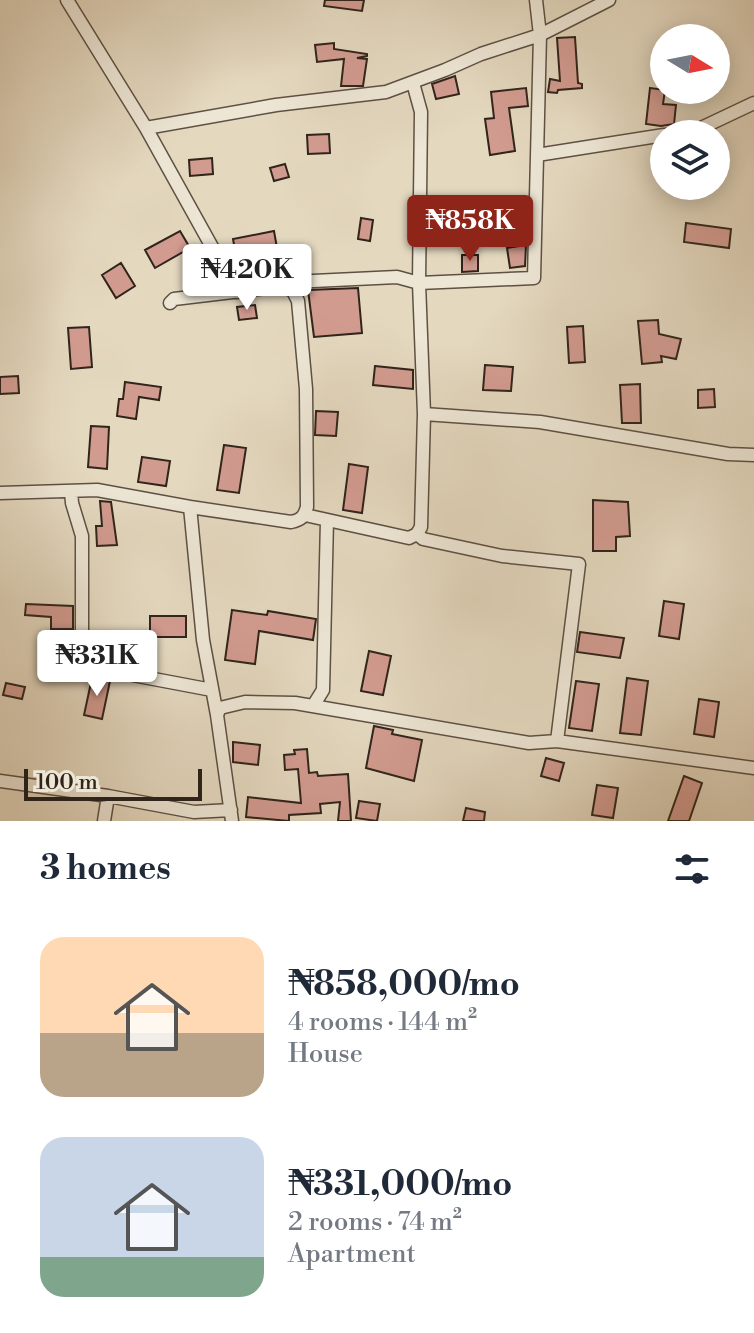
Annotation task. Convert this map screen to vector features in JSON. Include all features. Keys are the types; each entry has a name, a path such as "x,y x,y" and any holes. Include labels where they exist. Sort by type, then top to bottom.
{"street":[{"path":"67,0 146,128 237,292"},
{"path":"170,303 174,299 283,286 292,282 397,277 419,283 534,278 540,35 536,0"},
{"path":"146,128 276,105 386,92 481,54 540,35 609,0"},
{"path":"305,515 409,538 417,534 421,527 424,414 419,283 421,112 413,83"},
{"path":"718,120 754,103"},
{"path":"537,155 650,137"},
{"path":"0,493 97,490 291,522 299,520 305,515 307,507 306,389 298,301 293,291 283,286"},
{"path":"424,414 540,422 728,454 754,455"},
{"path":"71,491 82,536 82,663 212,690"},
{"path":"0,781 232,816 203,640 190,507"},
{"path":"313,706 323,690 327,520"},
{"path":"417,534 423,539 502,556 579,564 557,741"},
{"path":"217,715 220,708 245,702 295,703 529,743 557,741 754,768"},
{"path":"104,821 108,796"}],"building":[{"path":"325,0 364,0 362,11 324,6"},
{"path":"575,37 578,83 582,84 582,88 548,92 550,79 560,81 557,38"},
{"path":"334,43 334,49 367,54 357,58 367,59 363,86 341,86 344,59 317,62 315,45"},
{"path":"455,76 459,94 436,99 432,84"},
{"path":"526,88 528,106 509,108 515,151 490,155 485,119 494,118 491,92"},
{"path":"650,88 650,104 676,105 674,120 650,120 650,125 646,124"},
{"path":"329,134 330,153 308,154 307,135"},
{"path":"212,158 213,174 190,176 189,160"},
{"path":"285,164 289,177 274,181 270,168"},
{"path":"361,218 373,220 370,241 358,239"},
{"path":"686,223 731,229 729,248 684,242"},
{"path":"180,231 190,248 155,268 145,250"},
{"path":"274,231 277,248 236,256 233,239"},
{"path":"526,245 525,266 510,268 507,248"},
{"path":"462,255 478,255 478,271 462,272"},
{"path":"121,263 135,286 116,298 102,275"},
{"path":"358,288 362,333 314,337 308,290"},
{"path":"255,305 257,318 239,320 237,307"},
{"path":"658,320 659,334 681,339 676,359 661,356 662,362 642,364 638,321"},
{"path":"583,326 585,362 569,363 567,327"},
{"path":"89,327 92,367 71,369 68,328"},
{"path":"485,365 513,367 511,391 483,390"},
{"path":"375,366 413,370 413,389 373,385"},
{"path":"18,376 19,393 0,394 0,377"},
{"path":"125,382 161,387 159,400 139,397 136,419 117,416"},
{"path":"640,384 641,423 622,423 620,385"},
{"path":"714,389 715,407 698,408 698,390"},
{"path":"316,411 338,412 336,436 315,435"},
{"path":"91,426 109,427 107,469 88,467"},
{"path":"224,445 246,448 239,493 217,490"},
{"path":"142,457 170,461 166,486 138,482"},
{"path":"349,464 368,467 362,513 343,510"},
{"path":"593,500 628,502 630,536 616,537 616,551 593,551"},
{"path":"100,501 111,502 117,545 97,546 96,526 102,526"},
{"path":"664,601 684,604 679,639 659,636"},
{"path":"26,604 73,606 73,629 51,629 51,617 25,615"},
{"path":"232,610 267,615 268,611 316,619 313,640 259,631 255,664 225,660"},
{"path":"150,616 186,616 186,637 150,637"},
{"path":"580,632 624,638 620,658 577,652"},
{"path":"369,651 391,656 383,695 361,691"},
{"path":"92,678 110,681 102,719 84,715"},
{"path":"627,678 648,681 641,735 620,733"},
{"path":"576,681 599,684 592,731 569,728"},
{"path":"6,683 25,687 22,699 3,695"},
{"path":"699,699 719,702 714,737 694,734"},
{"path":"374,726 393,730 392,734 422,740 414,781 366,768"},
{"path":"233,742 260,745 258,765 233,762"},
{"path":"307,749 309,773 317,772 318,776 348,774 351,821 338,821 340,802 320,804 321,813 289,815 289,821 246,817 248,797 301,803 298,769 285,770 284,755"},
{"path":"546,758 564,763 559,781 541,776"},
{"path":"684,776 702,783 689,821 668,821"},
{"path":"597,785 618,788 613,818 592,815"},
{"path":"359,801 380,804 377,821 356,818"},
{"path":"466,808 485,812 484,821 463,821"}]}
